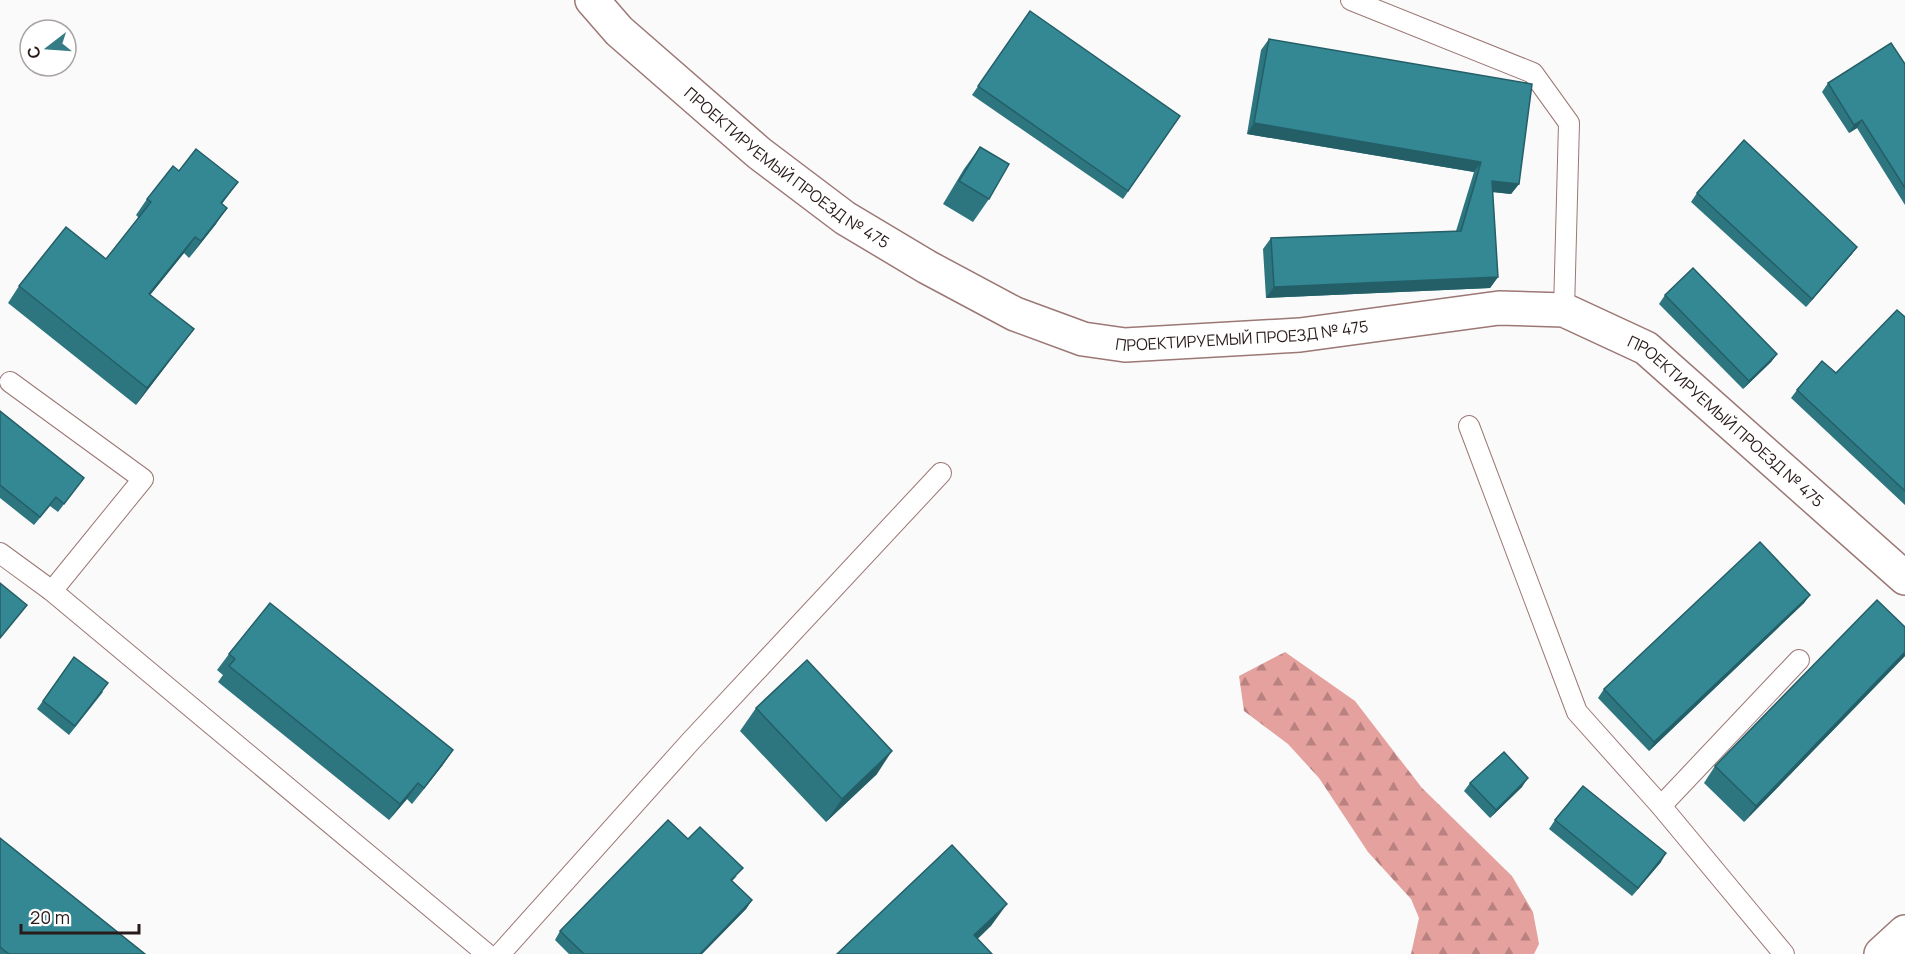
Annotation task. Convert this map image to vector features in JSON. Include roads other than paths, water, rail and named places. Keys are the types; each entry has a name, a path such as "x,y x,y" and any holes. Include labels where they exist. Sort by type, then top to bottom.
{"street":[{"name":"ПРОЕКТИРУЕМЫЙ ПРОЕЗД № 475","path":"592,0 619,31 759,153 845,219 1015,314 1083,339 1137,345 1300,335 1499,308 1564,310 1646,348 1905,578"},
{"path":"1881,954 1905,932"}],"lane":[{"path":"1351,0 1533,73 1569,123 1564,310"},
{"path":"10,382 143,479 52,591"},
{"path":"1469,426 1577,712 1661,806 1784,954"},
{"path":"500,954 690,742 941,473"},
{"path":"0,553 52,591 488,954"},
{"path":"1661,806 1799,660"}]}
